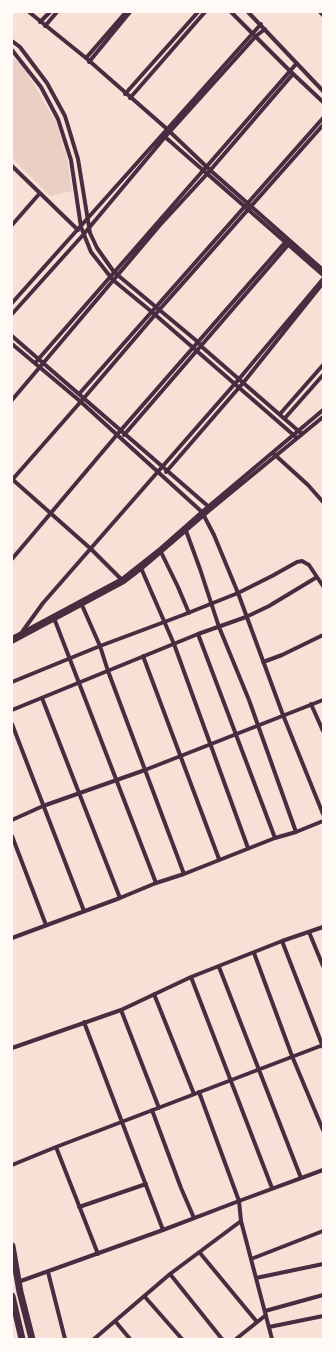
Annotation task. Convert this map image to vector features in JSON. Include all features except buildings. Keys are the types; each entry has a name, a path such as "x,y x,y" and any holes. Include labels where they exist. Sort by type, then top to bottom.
{"main road":[{"path":"12,1246 20,1292 32,1339"},
{"path":"12,1296 22,1339"}],"street":[{"path":"29,12 86,58 168,131 208,172 323,276"},
{"path":"40,22 50,12"},
{"path":"45,26 57,12"},
{"path":"86,58 126,12"},
{"path":"89,62 130,12"},
{"path":"125,94 198,12"},
{"path":"130,98 205,12"},
{"path":"231,12 323,102"},
{"path":"248,12 323,91"},
{"path":"320,12 323,15"},
{"path":"12,303 254,35 261,24"},
{"path":"254,35 265,29"},
{"path":"12,41 20,47 47,83 65,116 78,159 90,233 97,248 114,272 198,342 238,379 302,434"},
{"path":"12,50 41,87 58,119 71,160 79,228"},
{"path":"35,363 297,62"},
{"path":"12,400 160,224 208,172 293,74"},
{"path":"318,86 323,82"},
{"path":"248,207 323,118"},
{"path":"123,580 12,480 82,400 158,308 323,125"},
{"path":"163,136 204,168"},
{"path":"12,314 83,235 163,136"},
{"path":"12,166 79,228 91,252 113,280 297,438"},
{"path":"12,224 40,193"},
{"path":"287,242 323,270"},
{"path":"12,559 121,430 287,242"},
{"path":"121,439 202,347 287,242"},
{"path":"22,632 43,603 234,384 323,279"},
{"path":"162,476 243,383 323,283"},
{"path":"79,394 153,314"},
{"path":"12,336 79,394 82,400 121,439 203,513 214,535 238,593 283,715 323,814"},
{"path":"12,344 121,430 210,508"},
{"path":"280,414 323,365"},
{"path":"285,418 323,375"},
{"path":"12,638 123,580 160,551 274,454 298,430 323,410"},
{"path":"274,454 323,417"},
{"path":"274,454 308,485 323,502"},
{"path":"185,529 219,627 249,700 296,832"},
{"path":"160,551 189,613"},
{"path":"12,682 100,646 212,604 238,593 297,562 302,561 308,565 323,586"},
{"path":"140,567 174,644 248,848"},
{"path":"12,710 198,634 246,617 269,606 317,577"},
{"path":"81,603 100,646 184,874"},
{"path":"12,642 54,617"},
{"path":"54,617 156,883"},
{"path":"198,634 275,838"},
{"path":"263,662 282,655 323,635"},
{"path":"143,656 219,860"},
{"path":"42,698 120,898"},
{"path":"12,820 43,806 145,770 323,700"},
{"path":"311,704 323,731"},
{"path":"12,724 84,911"},
{"path":"12,938 323,821"},
{"path":"12,836 46,925"},
{"path":"12,1048 121,1010 191,977 282,941 323,927"},
{"path":"309,932 323,966"},
{"path":"12,1165 56,1146 292,1056 323,1046 282,941"},
{"path":"254,953 292,1056 323,1130"},
{"path":"219,967 301,1178"},
{"path":"191,977 272,1188"},
{"path":"154,994 194,1094"},
{"path":"121,1010 159,1108"},
{"path":"84,1022 123,1121 163,1230"},
{"path":"199,1092 239,1200 241,1221 272,1339"},
{"path":"152,1110 181,1188 194,1218"},
{"path":"56,1146 98,1254"},
{"path":"18,1282 98,1254 239,1200 323,1170"},
{"path":"79,1208 146,1184"},
{"path":"95,1339 115,1320 145,1297 170,1274 241,1221"},
{"path":"251,1259 323,1230"},
{"path":"200,1253 257,1322"},
{"path":"256,1278 323,1264"},
{"path":"48,1272 65,1339"},
{"path":"170,1274 222,1339"},
{"path":"12,1296 20,1292"},
{"path":"236,1339 266,1313 323,1295"},
{"path":"145,1297 182,1339"},
{"path":"269,1327 323,1316"},
{"path":"115,1320 130,1339"}],"shaded area":[{"path":"12,57 22,65 56,122 67,158 72,191 50,196 12,158"}]}
